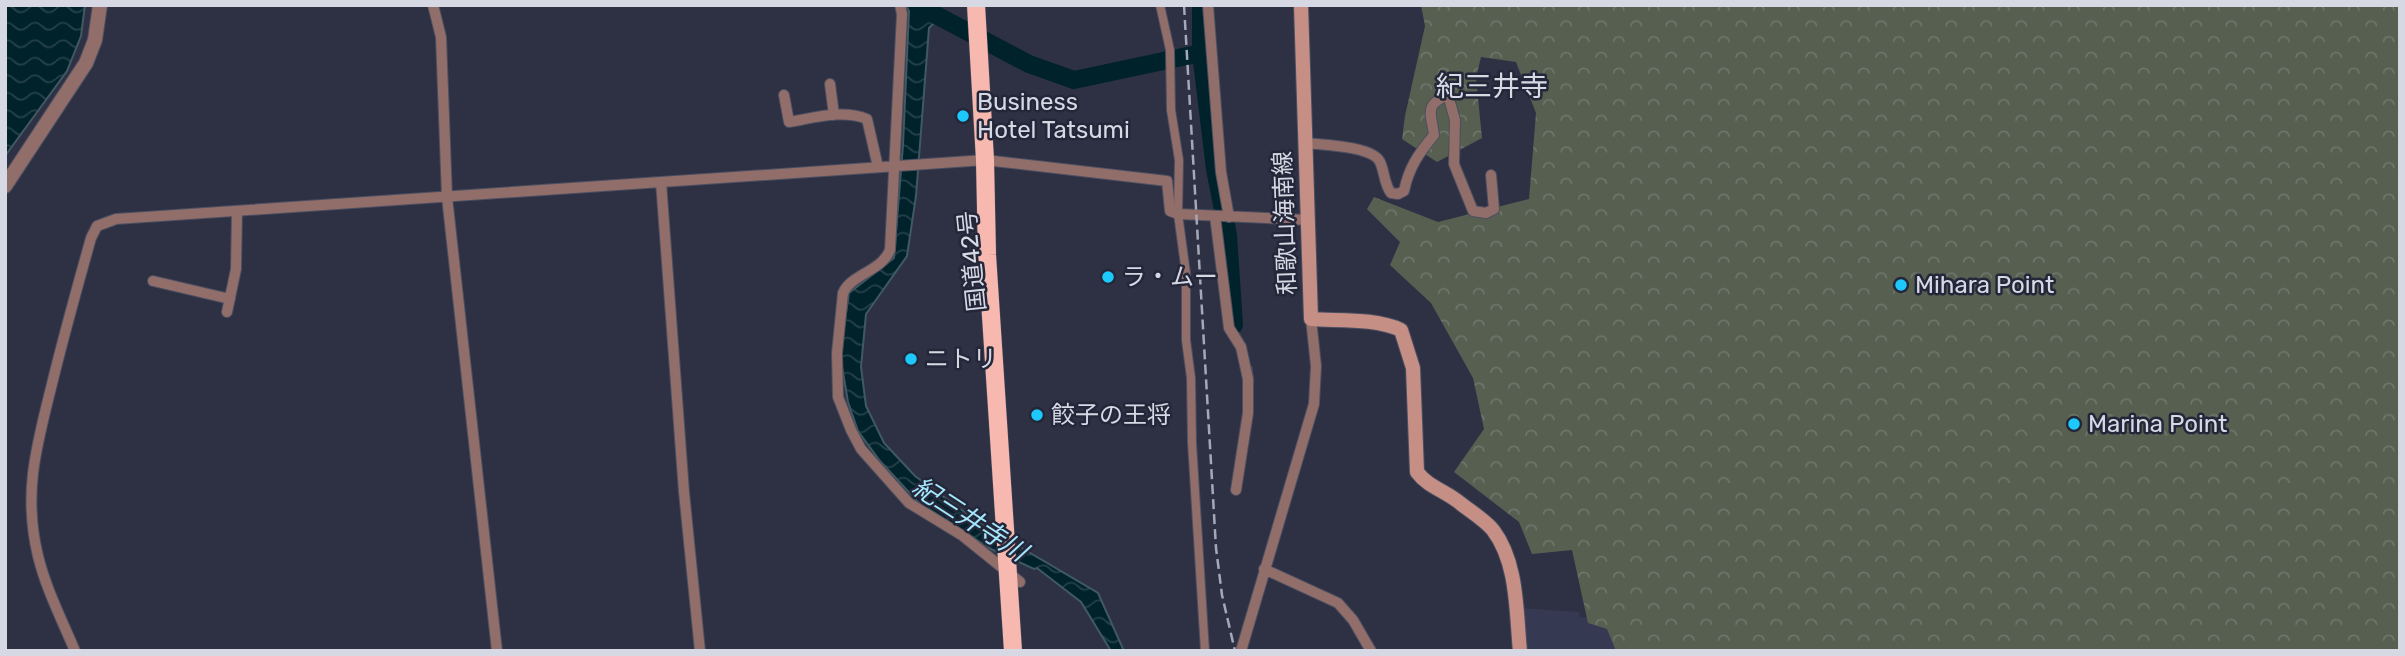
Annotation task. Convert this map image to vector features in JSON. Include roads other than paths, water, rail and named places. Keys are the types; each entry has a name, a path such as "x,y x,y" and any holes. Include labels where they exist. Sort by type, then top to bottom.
{"highway":[{"name":"国道42号","path":"976,14 985,160 987,255 1012,537 1013,651"},
{"name":"国道42号","path":"1014,572 1025,651"}],"main road":[{"name":"和歌山海南線","path":"1301,5 1311,319 1366,322 1401,330 1413,369 1417,472 1424,482 1454,498 1493,530 1513,580 1520,651"}],"street":[{"path":"5,186 86,63 95,40 100,5"},
{"path":"433,5 440,37 447,197 497,651"},
{"path":"900,5 902,14 896,166 889,255 866,275 857,277 846,285 843,293 837,344 838,397 861,449 909,503 1014,572"},
{"path":"1160,5 1170,50 1171,110 1180,175 1178,214 1187,285 1186,331 1191,379 1192,443 1205,651"},
{"path":"1208,5 1221,172 1230,218"},
{"path":"830,84 834,115"},
{"path":"784,95 789,122 834,115 859,115 867,119 878,167"},
{"path":"1306,143 1370,152 1379,159 1387,188 1391,194 1398,194 1404,191 1407,174 1414,160 1434,135 1430,108 1434,101 1448,95 1455,120 1454,164 1473,211 1486,214 1494,209 1491,175"},
{"path":"75,651 49,591 38,555 32,519 33,459 91,238 97,226 116,219 985,160 1167,181 1170,211 1178,214 1308,220"},
{"path":"661,182 684,492 700,651"},
{"path":"227,312 236,269 237,211"},
{"path":"1215,216 1229,328 1241,347 1248,379 1248,413 1236,489"},
{"path":"153,281 230,299"},
{"path":"1241,651 1314,404 1316,366 1311,319"},
{"path":"1264,569 1338,603 1353,620 1371,651"}],"water":[{"path":"5,5 85,5 81,36 67,71 5,156"},
{"name":"紀三井寺川","path":"906,5 933,5 955,17 952,30 934,23 929,28 916,196 907,256 866,314 861,367 866,406 884,443 915,476 981,524 1098,593 1124,651 1111,651 1081,602 1037,568 991,549 918,502 880,461 858,431 848,402 840,354 849,293 894,258 903,145 909,11"}],"waterway":[{"path":"917,5 1029,64 1074,80 1201,53"},
{"path":"1201,5 1201,53 1215,169 1228,235 1234,325"},
{"path":"1234,325 1246,347"},
{"path":"1251,367 1253,381"}],"railway":[{"path":"1184,5 1216,548 1222,595 1235,651"}],"place":[{"name":"Business Hotel Tatsumi","path":"963,116"},
{"name":"ラ・ムー","path":"1108,277"},
{"name":"Mihara Point","path":"1901,285"},
{"name":"ニトリ","path":"911,359"},
{"name":"餃子の王将","path":"1037,415"},
{"name":"Marina Point","path":"2074,424"}],"district":[{"name":"紀三井寺","path":"1492,86"}]}
